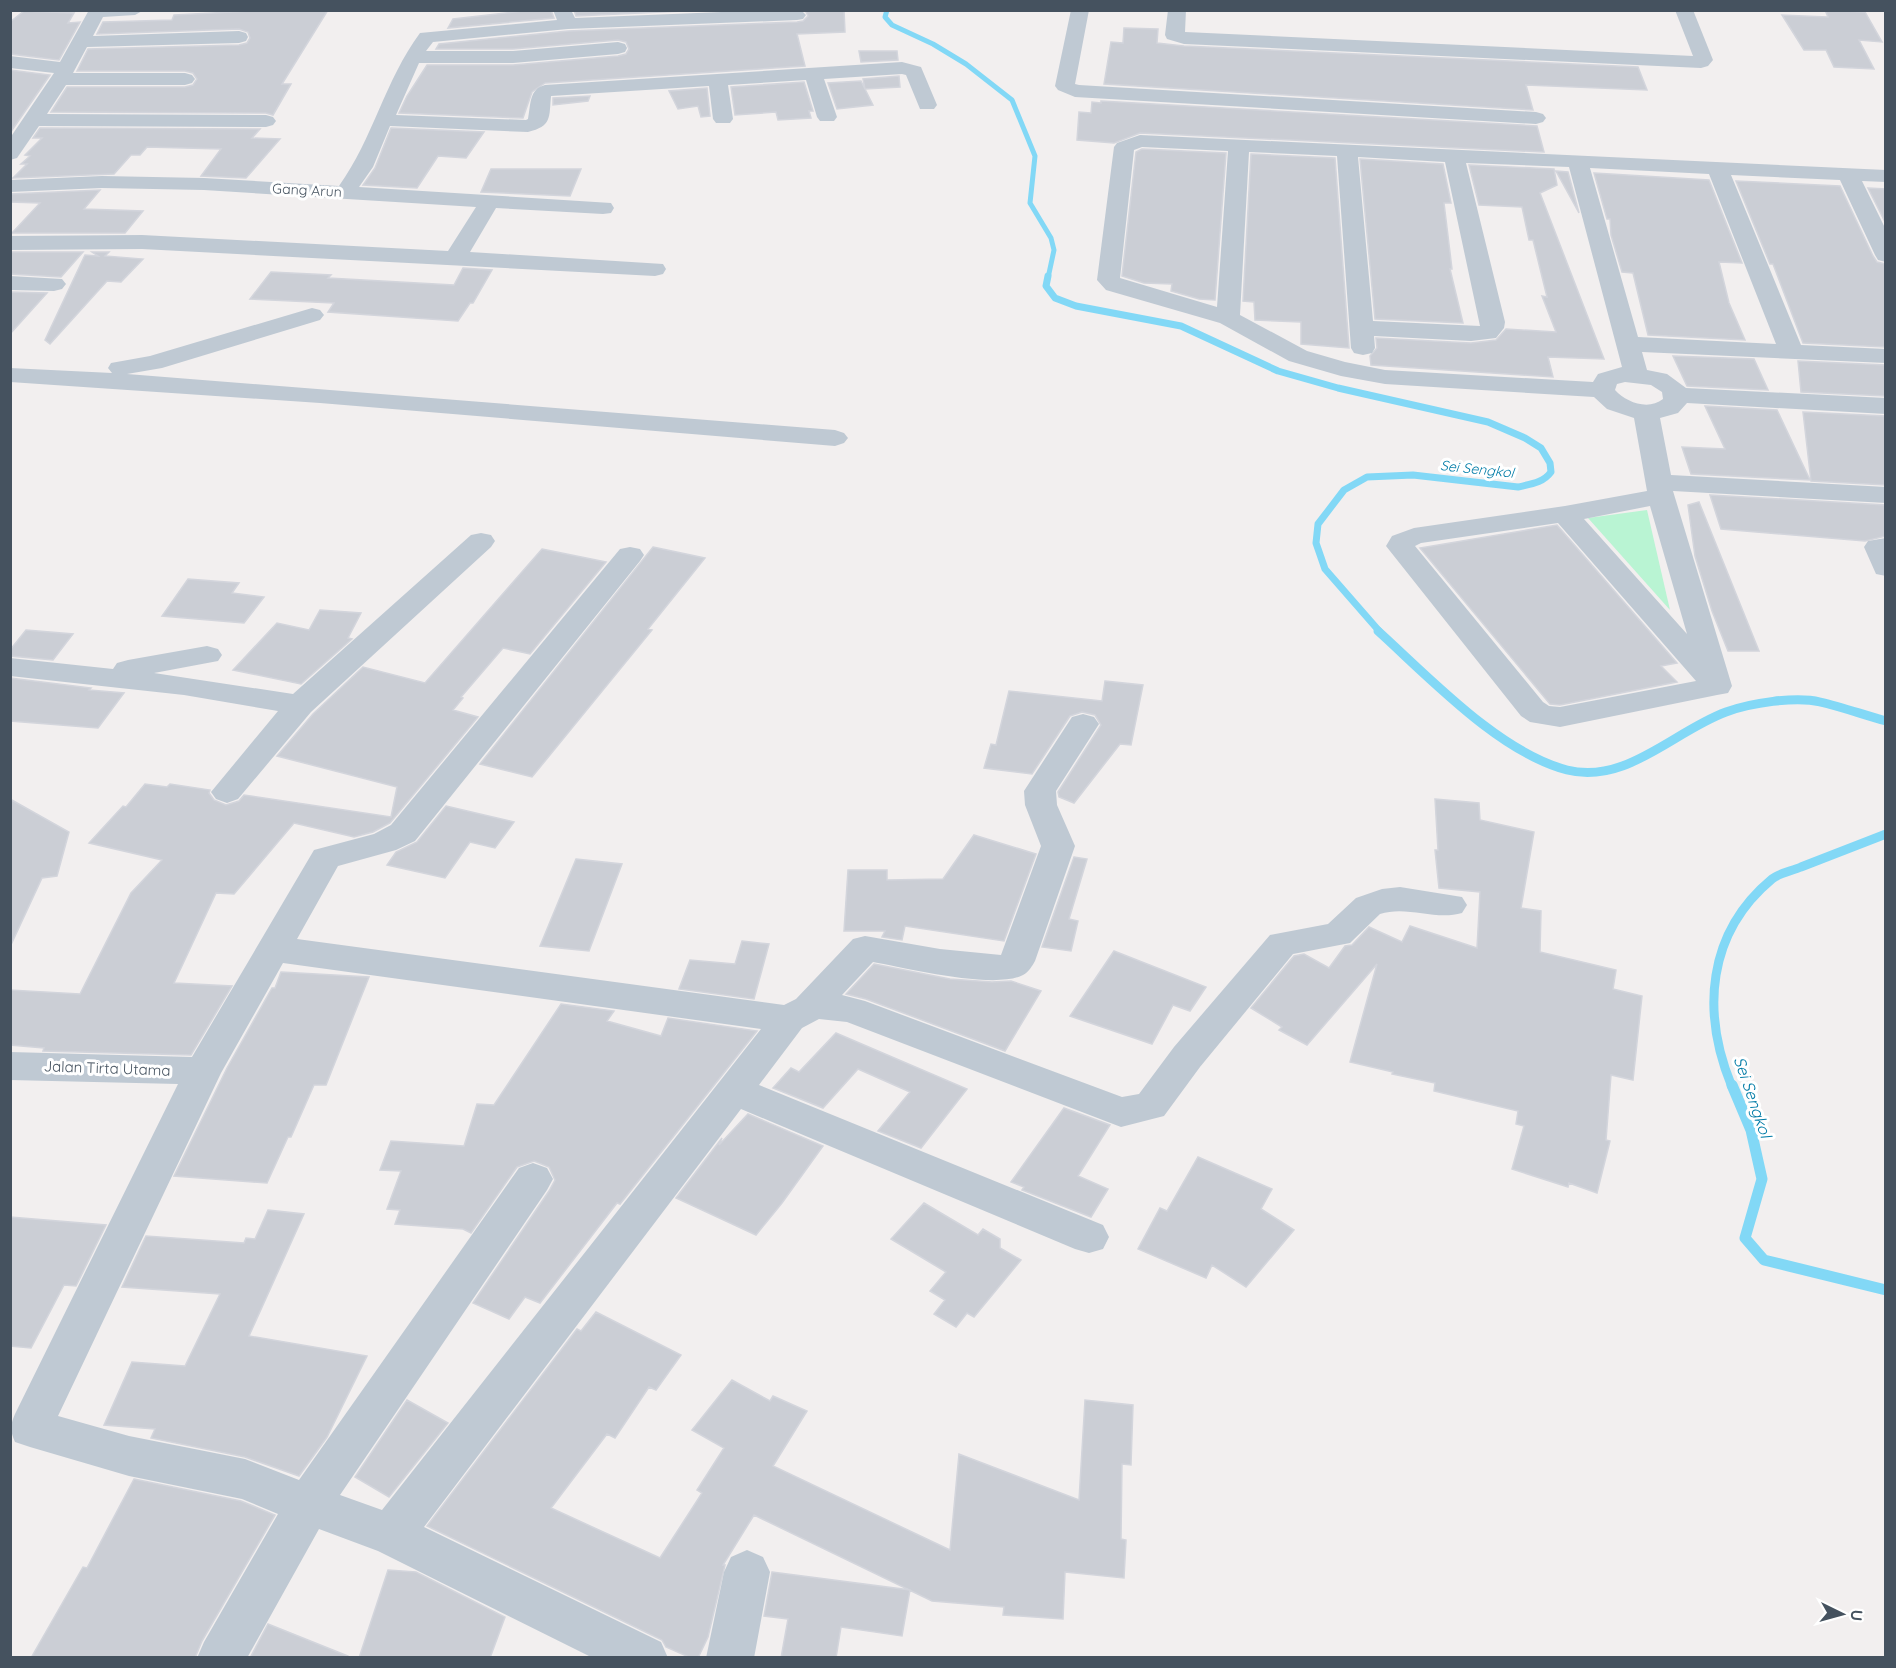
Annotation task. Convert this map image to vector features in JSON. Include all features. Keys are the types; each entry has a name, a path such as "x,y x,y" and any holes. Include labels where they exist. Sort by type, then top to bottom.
{"street":[{"path":"10,154 63,74 98,11 135,10"},
{"path":"485,10 493,30"},
{"path":"1080,10 1065,86 1075,91 1536,118"},
{"path":"1177,10 1174,35 1184,38 1701,62 1704,60 1684,10"},
{"path":"345,192 363,167 412,57 427,37 493,30 565,17 708,20 726,14 797,15"},
{"path":"81,42 239,37"},
{"path":"412,57 513,57 618,48"},
{"path":"10,62 63,74 185,79"},
{"path":"383,120 528,126 538,122 542,93 545,91 909,69 914,71 927,105"},
{"path":"813,73 827,117"},
{"path":"718,79 723,119"},
{"path":"32,120 266,121"},
{"path":"1602,390 1364,374 1298,357 1228,318 1124,289 1108,280 1124,147 1140,141 1886,176"},
{"path":"1228,318 1239,145"},
{"path":"1347,150 1364,374"},
{"path":"1361,328 1471,334 1488,333 1492,328 1493,322 1454,155"},
{"path":"1578,162 1636,374"},
{"path":"1718,169 1791,351"},
{"path":"1848,174 1886,255"},
{"name":"Gang Arun","path":"10,186 102,183 204,184 603,208"},
{"path":"455,258 490,201"},
{"path":"10,243 142,242 656,269"},
{"path":"10,283 54,284"},
{"path":"10,361 117,368 144,364 312,315"},
{"path":"1629,344 1886,356"},
{"path":"1602,390 1607,380 1624,374 1636,374 1658,379 1674,389 1677,395"},
{"path":"10,375 170,383 835,438"},
{"path":"1602,390 1605,396 1621,406 1644,411 1655,411 1672,405 1677,395"},
{"path":"1677,395 1886,406"},
{"path":"1644,411 1648,421 1660,489 1717,686"},
{"path":"1717,686 1560,717 1541,716 1532,709 1400,546 1402,542 1414,536 1565,514 1660,489 1886,495"},
{"path":"1565,514 1717,686"},
{"path":"227,792 300,705 481,541"},
{"path":"1886,546 1878,547 1886,568"},
{"path":"630,555 403,833 384,844 349,849 326,858 203,1071 20,1427 129,1456 244,1479 308,1505 391,1534 644,1658"},
{"path":"94,676 207,655"},
{"path":"10,667 184,686 300,705"},
{"path":"391,1534 733,1090 800,1012 865,948 940,962 1003,968 1017,961 1058,846 1041,805 1040,791 1083,724"},
{"path":"275,949 800,1012 831,1006 852,1010 1121,1112 1136,1111 1151,1106 1187,1057 1282,944 1338,934 1368,906 1382,901 1400,899 1450,905"},
{"name":"Jalan Tirta Utama","path":"10,1066 203,1071"},
{"path":"733,1090 1089,1237"},
{"path":"221,1658 308,1505 533,1179"},
{"path":"730,1658 747,1572"}],"green space":[{"path":"1647,510 1670,610 1588,518"}],"building":[{"path":"268,10 328,10 282,84 291,84 273,115 266,113 51,112 67,87 185,87 193,85 197,79 193,73 185,71 77,71 88,49 239,45 247,43 250,38 248,32 239,29 97,34 103,22 172,20 174,15"},
{"path":"531,10 551,10 554,18 448,28 453,19"},
{"path":"574,10 705,10 576,16"},
{"path":"805,10 844,10 845,32 797,34 805,66 545,83 532,92 523,118 399,113 427,65 513,65 618,56 626,54 629,49 626,42 618,40 513,49 436,49 439,44 568,31 797,22 803,21 808,16"},
{"path":"1825,10 1865,12 1882,42 1859,40 1874,69 1834,67 1826,50 1804,50 1782,15 1828,17"},
{"path":"24,11 74,13 68,23 80,22 59,60 10,54 10,22"},
{"path":"1124,28 1158,29 1157,43 1184,46 1638,67 1647,90 1526,85 1533,110 1104,84 1111,42 1123,43"},
{"path":"859,51 897,51 898,60 861,62"},
{"path":"10,70 50,75 10,133"},
{"path":"899,76 900,87 865,89 863,79"},
{"path":"861,81 873,105 837,109 828,83"},
{"path":"804,82 813,111 809,111 811,118 778,120 776,112 735,115 731,87"},
{"path":"707,88 710,116 701,117 698,106 678,109 669,91"},
{"path":"590,96 588,101 553,105 553,98"},
{"path":"1101,101 1537,126 1544,152 1140,133 1114,143 1077,140 1079,112 1091,113 1092,102 1101,103"},
{"path":"40,128 260,129 252,138 280,139 246,178 201,176 221,149 147,147 140,155 131,155 114,174 13,178 27,164 21,164 30,156 25,155 42,138 33,138"},
{"path":"391,128 484,132 466,158 438,156 417,188 363,185 375,168"},
{"path":"1142,149 1226,153 1215,300 1199,299 1171,291 1172,284 1144,283 1122,276 1136,152"},
{"path":"1251,154 1335,158 1349,348 1301,344 1301,322 1255,320 1254,302 1243,301"},
{"path":"1360,159 1443,164 1451,203 1444,203 1452,269 1450,269 1463,323 1375,319"},
{"path":"1469,165 1554,169 1557,185 1540,193 1604,359 1548,357 1553,377 1371,365 1370,356 1377,348 1376,338 1471,343 1496,340 1506,329 1556,332 1542,296 1547,297 1533,240 1529,240 1522,207 1479,205"},
{"path":"491,169 581,169 570,196 481,192"},
{"path":"1556,171 1568,172 1579,213"},
{"path":"1594,173 1709,180 1742,263 1719,262 1729,303 1745,340 1648,335 1633,273 1622,272 1611,235 1610,219 1607,219"},
{"path":"1736,181 1840,186 1873,256 1877,262 1886,264 1886,347 1803,343 1773,264 1770,264"},
{"path":"1868,188 1886,189 1886,224"},
{"path":"100,190 84,209 143,211 125,233 12,233 40,203 10,202 10,194"},
{"path":"10,252 83,252 61,277 10,274"},
{"path":"92,252 109,252 105,256 143,259 121,282 107,281 50,344 45,340 85,255 98,256"},
{"path":"463,268 492,270 473,303 470,303 458,321 328,312 334,303 250,299 271,272 331,275 328,278 454,285"},
{"path":"10,292 47,293 10,334"},
{"path":"1673,356 1754,359 1768,390 1687,386"},
{"path":"1798,361 1886,365 1886,396 1801,392"},
{"path":"1705,406 1777,410 1810,480 1691,474 1682,447 1725,449"},
{"path":"1803,412 1886,416 1886,485 1811,481"},
{"path":"1710,495 1886,505 1886,536 1865,541 1721,529"},
{"path":"1699,502 1759,651 1728,651 1712,611 1695,556 1688,505"},
{"path":"1557,525 1677,663 1661,666 1677,682 1560,705 1550,704 1420,548"},
{"path":"653,547 705,558 648,629 652,630 532,777 480,764"},
{"path":"542,549 606,562 530,654 503,648 461,697 463,698 453,710 478,717 390,823 373,832 354,837 294,823 234,894 216,893 174,983 232,986 191,1055 43,1051 44,1048 10,1045 10,990 80,994 131,893 162,860 89,843 123,806 126,807 145,784 167,787 170,784 210,790 209,793 214,800 226,805 239,801 244,795 391,817 397,787 277,756 313,714 363,667 425,683"},
{"path":"188,579 239,583 232,593 264,597 244,623 162,616"},
{"path":"320,610 361,613 348,638 352,639 301,684 233,670 277,623 309,630"},
{"path":"26,630 73,634 53,660 10,656 10,650"},
{"path":"10,678 124,693 98,728 10,721"},
{"path":"1105,681 1143,685 1131,745 1120,744 1074,803 1059,797 1058,792 1101,725 1095,715 1082,712 1070,716 1032,774 984,768 991,744 996,745 1009,691 1102,701"},
{"path":"10,799 69,832 57,876 42,878 10,947"},
{"path":"1435,799 1479,803 1480,820 1534,832 1521,908 1541,911 1540,952 1616,970 1613,989 1642,996 1633,1080 1611,1075 1606,1140 1610,1141 1597,1193 1569,1183 1568,1187 1512,1169 1524,1126 1516,1124 1518,1111 1434,1091 1435,1083 1350,1062 1377,964 1307,1045 1279,1030 1282,1027 1251,1008 1294,956 1304,954 1329,968 1345,946 1352,945 1369,927 1402,942 1410,926 1477,948 1480,892 1439,888 1435,850 1438,850"},
{"path":"446,806 514,822 495,848 470,842 445,878 387,865 396,852 417,842"},
{"path":"974,835 1036,854 1004,941 905,926 902,940 882,937 885,931 844,931 848,870 887,870 887,880 943,879"},
{"path":"1074,857 1087,859 1069,919 1078,921 1071,951 1042,947"},
{"path":"576,859 622,864 589,951 540,946"},
{"path":"742,941 769,944 754,999 679,989 690,960 735,964"},
{"path":"1114,951 1206,987 1190,1011 1173,1005 1152,1044 1070,1016"},
{"path":"874,964 950,979 1011,981 1041,991 1005,1051 866,999 846,994"},
{"path":"281,972 369,977 326,1085 314,1085 267,1183 174,1176 227,1068 272,988 275,988"},
{"path":"561,1004 614,1011 607,1021 661,1036 668,1018 757,1031 620,1204 617,1203 540,1303 525,1297 509,1319 473,1303 549,1191 555,1180 549,1167 534,1161 517,1167 471,1233 463,1229 395,1224 400,1210 387,1209 401,1171 380,1170 391,1141 464,1146 477,1104 494,1105"},
{"path":"836,1033 967,1089 921,1148 878,1131 910,1092 858,1069 823,1108 773,1088 791,1068 799,1072"},
{"path":"1064,1108 1110,1125 1078,1176 1108,1189 1091,1217 1022,1190 1024,1187 1011,1182"},
{"path":"748,1114 823,1146 756,1235 676,1198 722,1138 719,1145"},
{"path":"1198,1157 1272,1189 1261,1209 1294,1230 1246,1287 1212,1265 1206,1278 1138,1249 1160,1208 1167,1211"},
{"path":"924,1203 978,1235 983,1229 1000,1239 1000,1248 1021,1260 974,1317 967,1313 956,1327 934,1314 945,1300 930,1291 946,1272 891,1239"},
{"path":"268,1210 304,1214 249,1336 367,1356 327,1437 299,1476 245,1457 151,1438 155,1429 104,1425 132,1362 185,1366 220,1294 122,1287 146,1236 244,1243 246,1238 255,1239"},
{"path":"10,1217 106,1225 76,1286 64,1285 31,1348 10,1346"},
{"path":"596,1312 681,1355 656,1390 649,1387 615,1438 607,1434 551,1508 660,1558 702,1493 697,1490 724,1448 692,1430 732,1380 770,1401 773,1396 807,1411 773,1466 950,1550 959,1454 1079,1500 1085,1400 1133,1405 1131,1465 1122,1464 1121,1539 1126,1540 1124,1578 1065,1572 1063,1619 1003,1615 1004,1607 932,1601 754,1515 723,1565 725,1565 708,1637 698,1658 691,1658 666,1647 662,1640 427,1526 577,1329 581,1331"},
{"path":"407,1400 448,1423 389,1497 355,1477"},
{"path":"134,1479 241,1501 275,1515 202,1641 195,1658 31,1658 83,1567 87,1568"},
{"path":"388,1570 416,1572 505,1617 490,1658 359,1658"},
{"path":"772,1572 910,1590 902,1636 841,1627 836,1658 781,1658 788,1619 764,1616"},
{"path":"268,1624 348,1656 348,1658 250,1658"}],"waterway":[{"name":"Sei Sengkol","path":"887,10 885,17 892,25 933,44 966,64 1012,100 1035,156 1030,203 1051,238 1054,250 1048,278"},
{"name":"Sei Sengkol","path":"1048,276 1046,286 1055,298 1076,306 1181,326 1278,371 1338,388 1488,422 1525,438 1541,448 1550,463 1551,472 1540,481 1518,487 1413,475 1367,477 1344,490 1318,524 1316,543 1325,569 1380,632"},
{"name":"Sei Sengkol","path":"1378,631 1443,691 1491,731 1541,761 1567,770 1589,773 1609,770 1630,763 1726,712 1760,703 1810,700 1886,721"},
{"name":"Sei Sengkol","path":"1732,1087 1722,1059 1716,1030 1714,1002 1716,975 1723,949 1734,924 1750,900 1775,877 1886,834"},
{"name":"Sei Sengkol","path":"1732,1085 1751,1130 1762,1179 1745,1238 1764,1260 1886,1290"}]}
